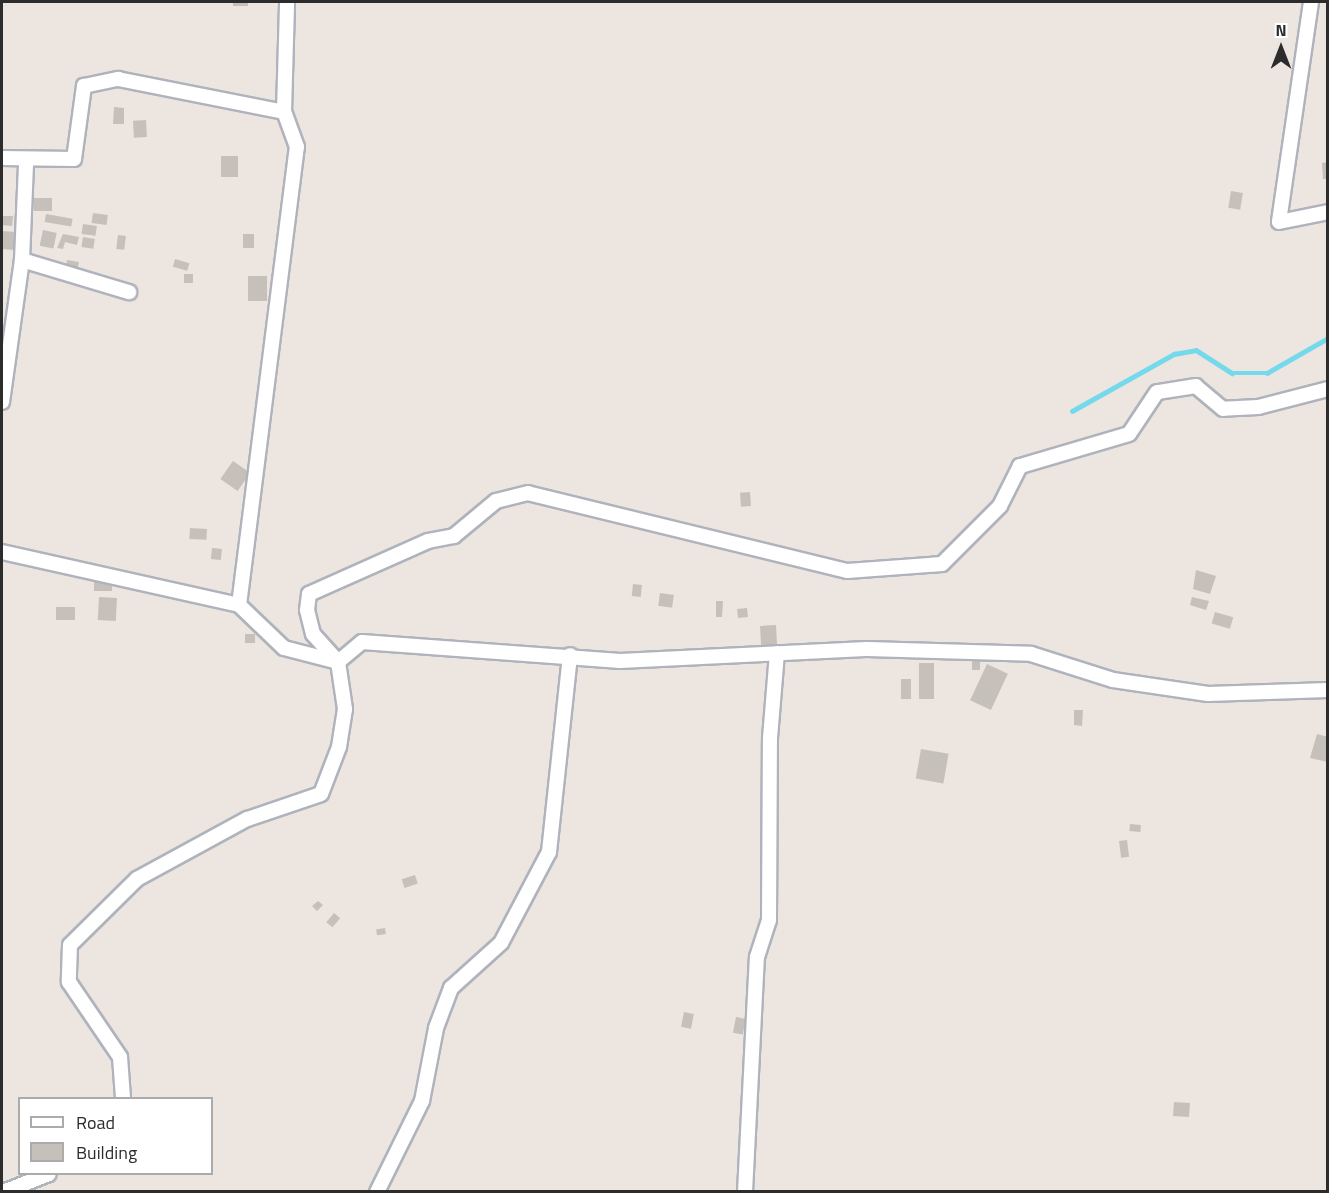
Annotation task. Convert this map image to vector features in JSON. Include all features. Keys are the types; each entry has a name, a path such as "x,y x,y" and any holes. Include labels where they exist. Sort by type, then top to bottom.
{"street":[{"path":"239,605 297,147 284,112 287,2"},
{"path":"1311,2 1279,222 1328,213"},
{"path":"2,158 26,163 74,159 84,86 118,79 284,112"},
{"path":"2,402 22,260 26,163"},
{"path":"22,260 129,292"},
{"path":"123,1097 120,1057 69,982 70,945 137,879 248,819 321,794 339,747 345,709 338,662 313,634 309,594 428,541 454,536 496,501 528,493 847,571 942,564 1000,506 1020,466 1129,434 1157,392 1196,386 1223,409 1258,407 1328,389"},
{"path":"2,552 239,605 284,648 338,662"},
{"path":"338,662 362,642 570,655 620,661 867,649 1031,654 1113,680 1208,694 1328,690"},
{"path":"745,1191 757,957 769,920 770,738 777,653"},
{"path":"377,1191 422,1101 436,1028 451,988 501,943 549,852 570,655"},
{"path":"3,1191 44,1175"}],"building":[{"path":"233,2 248,2 248,6 233,6"},
{"path":"114,107 124,108 124,124 113,124"},
{"path":"146,120 147,137 134,138 133,121"},
{"path":"221,156 238,156 238,177 221,177"},
{"path":"1328,162 1328,179 1323,179 1322,163"},
{"path":"1231,191 1243,193 1240,210 1228,208"},
{"path":"34,198 52,198 52,211 34,211"},
{"path":"93,213 108,215 106,225 92,223"},
{"path":"46,214 73,219 71,227 45,222"},
{"path":"2,216 13,216 12,226 2,225"},
{"path":"83,224 97,226 95,236 82,234"},
{"path":"43,230 57,233 53,249 40,246"},
{"path":"2,231 16,232 15,250 2,249"},
{"path":"63,234 79,237 77,245 65,242 63,249 57,248"},
{"path":"243,234 254,234 254,248 243,248"},
{"path":"118,235 126,236 124,250 116,249"},
{"path":"83,237 95,239 93,249 81,247"},
{"path":"175,259 189,263 187,271 173,267"},
{"path":"67,260 79,262 78,270 66,268"},
{"path":"184,274 193,274 193,283 184,283"},
{"path":"248,276 267,276 267,301 248,301"},
{"path":"233,461 250,473 238,491 220,479"},
{"path":"750,492 751,506 741,507 740,493"},
{"path":"190,528 207,529 206,540 189,539"},
{"path":"212,548 222,549 221,560 211,559"},
{"path":"1196,570 1216,576 1210,594 1193,589"},
{"path":"94,581 112,581 112,591 94,591"},
{"path":"633,584 642,585 641,597 632,596"},
{"path":"660,593 674,595 672,608 658,606"},
{"path":"99,597 117,598 116,621 98,620"},
{"path":"1192,597 1209,601 1206,610 1190,605"},
{"path":"716,601 723,601 722,617 716,617"},
{"path":"56,607 75,607 75,620 56,620"},
{"path":"747,608 748,617 738,618 737,609"},
{"path":"1215,612 1233,617 1230,629 1212,624"},
{"path":"776,625 777,645 761,646 760,626"},
{"path":"245,634 255,634 255,643 245,643"},
{"path":"972,658 980,658 980,670 972,670"},
{"path":"919,663 934,663 934,699 919,699"},
{"path":"987,664 1008,674 991,710 970,700"},
{"path":"901,679 911,679 911,699 901,699"},
{"path":"1074,710 1083,710 1082,726 1074,725"},
{"path":"1317,734 1328,737 1328,762 1310,758"},
{"path":"921,749 949,754 943,783 916,779"},
{"path":"1130,824 1141,825 1140,832 1129,831"},
{"path":"1127,840 1129,857 1121,858 1119,841"},
{"path":"415,875 418,884 404,888 402,879"},
{"path":"318,901 323,905 317,911 312,906"},
{"path":"334,913 340,918 332,927 326,922"},
{"path":"385,928 386,934 377,935 376,929"},
{"path":"684,1012 694,1014 691,1029 681,1027"},
{"path":"736,1017 746,1019 743,1035 733,1033"},
{"path":"1174,1102 1190,1103 1189,1117 1173,1116"}],"waterway":[{"path":"1072,411 1174,354 1196,350 1232,373 1267,373 1328,338"}]}
